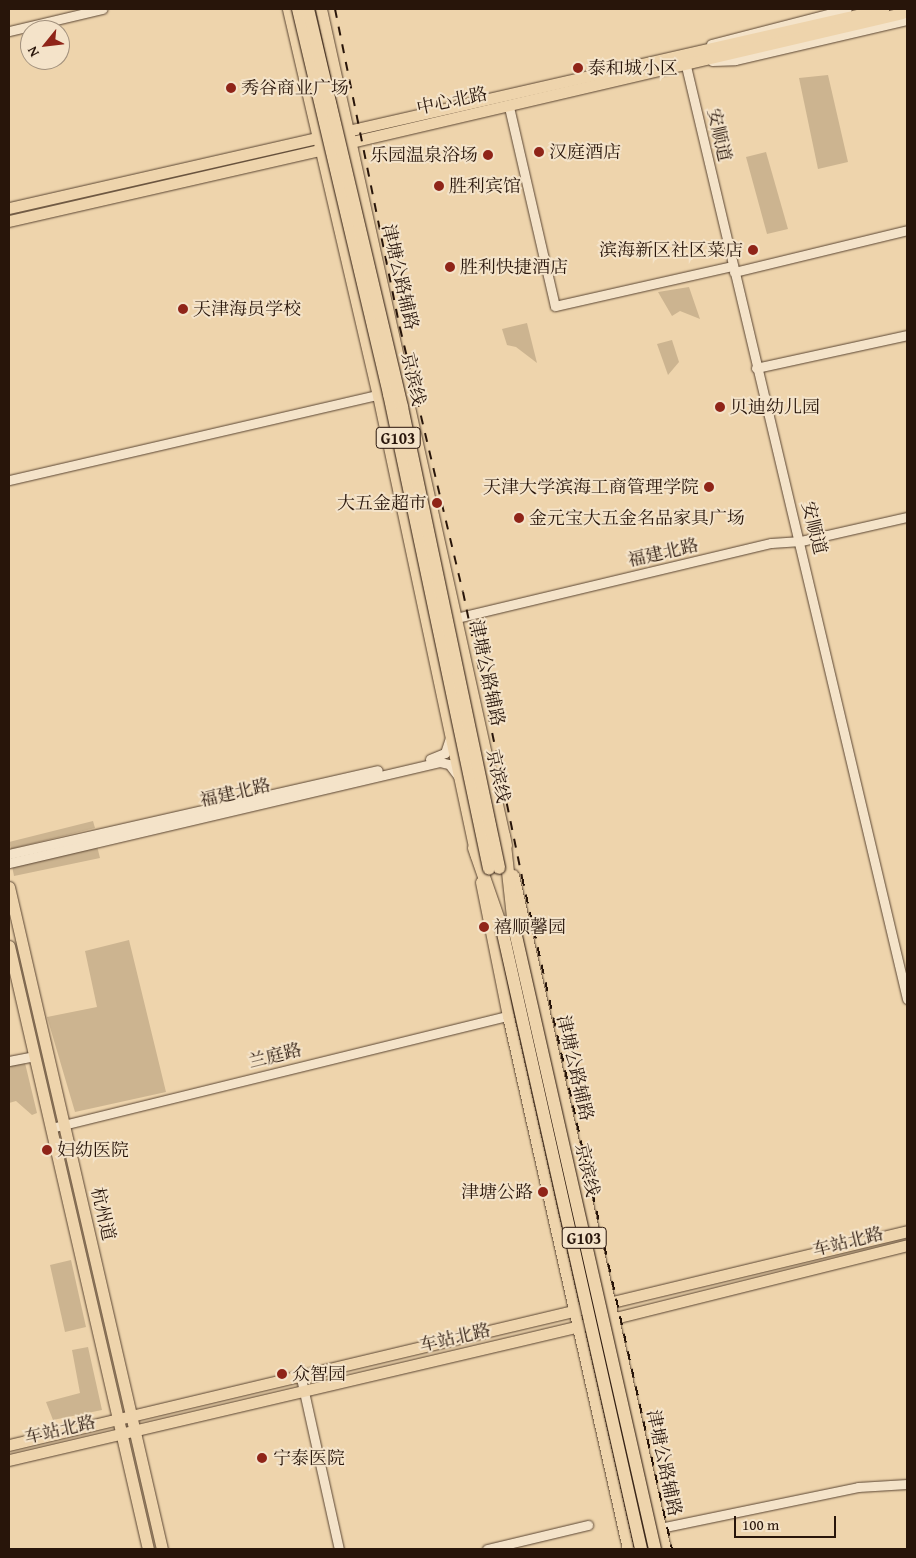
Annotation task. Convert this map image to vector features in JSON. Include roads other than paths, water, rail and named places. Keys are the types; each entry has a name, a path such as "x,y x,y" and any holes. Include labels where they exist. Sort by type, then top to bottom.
{"highway":[{"name":"京滨线","path":"298,9 386,384 494,868 655,1549"},
{"name":"京滨线","path":"308,9 402,407 494,868"},
{"name":"G103","path":"504,836 508,928"},
{"path":"474,848 508,928"},
{"name":"京滨线","path":"508,928 641,1549"}],"main road":[{"path":"288,9 378,395 508,1016 628,1549"},
{"name":"津塘公路辅路","path":"321,9 351,135 504,836 665,1549"},
{"name":"中心北路","path":"9,208 319,137 351,135 374,130 696,50 883,9"},
{"name":"中心北路","path":"374,130 509,107 699,62 905,17"},
{"path":"357,165 360,148 374,130"},
{"name":"中心北路","path":"9,221 334,146 351,135"},
{"path":"328,174 334,146"},
{"path":"296,155 317,159 328,174"},
{"name":"杭州道","path":"9,887 162,1549"},
{"name":"杭州道","path":"9,946 148,1549"},
{"name":"车站北路","path":"9,1445 300,1378 907,1232"},
{"name":"车站北路","path":"9,1460 613,1319 907,1245"}],"street":[{"path":"9,31 102,9"},
{"path":"696,50 728,37 847,9"},
{"name":"安顺道","path":"686,66 756,368 801,541 907,999"},
{"path":"509,107 555,306 907,230"},
{"path":"756,368 907,335"},
{"path":"9,480 378,395"},
{"name":"福建北路","path":"427,624 771,543 801,541 907,517"},
{"name":"福建北路","path":"9,854 439,757 447,749 450,732"},
{"name":"福建北路","path":"9,863 440,762 449,764 460,780"},
{"name":"兰庭路","path":"51,1128 508,1016"},
{"path":"9,1062 34,1056"},
{"path":"300,1378 339,1549"},
{"path":"660,1528 858,1487 907,1484"},
{"path":"487,1549 588,1525"}],"railway":[{"path":"335,9 400,328 463,592 522,877 672,1549"}],"place":[{"name":"泰和城小区","path":"578,68"},
{"name":"秀谷商业广场","path":"231,88"},
{"name":"汉庭酒店","path":"539,152"},
{"name":"乐园温泉浴场","path":"488,155"},
{"name":"胜利宾馆","path":"439,186"},
{"name":"滨海新区社区菜店","path":"753,250"},
{"name":"胜利快捷酒店","path":"450,267"},
{"name":"天津海员学校","path":"183,309"},
{"name":"贝迪幼儿园","path":"720,407"},
{"name":"天津大学滨海工商管理学院","path":"709,487"},
{"name":"大五金超市","path":"437,503"},
{"name":"金元宝大五金名品家具广场","path":"519,518"},
{"name":"禧顺馨园","path":"484,927"},
{"name":"妇幼医院","path":"47,1150"},
{"name":"津塘公路","path":"543,1192"},
{"name":"众智园","path":"282,1374"},
{"name":"宁泰医院","path":"262,1458"}]}
